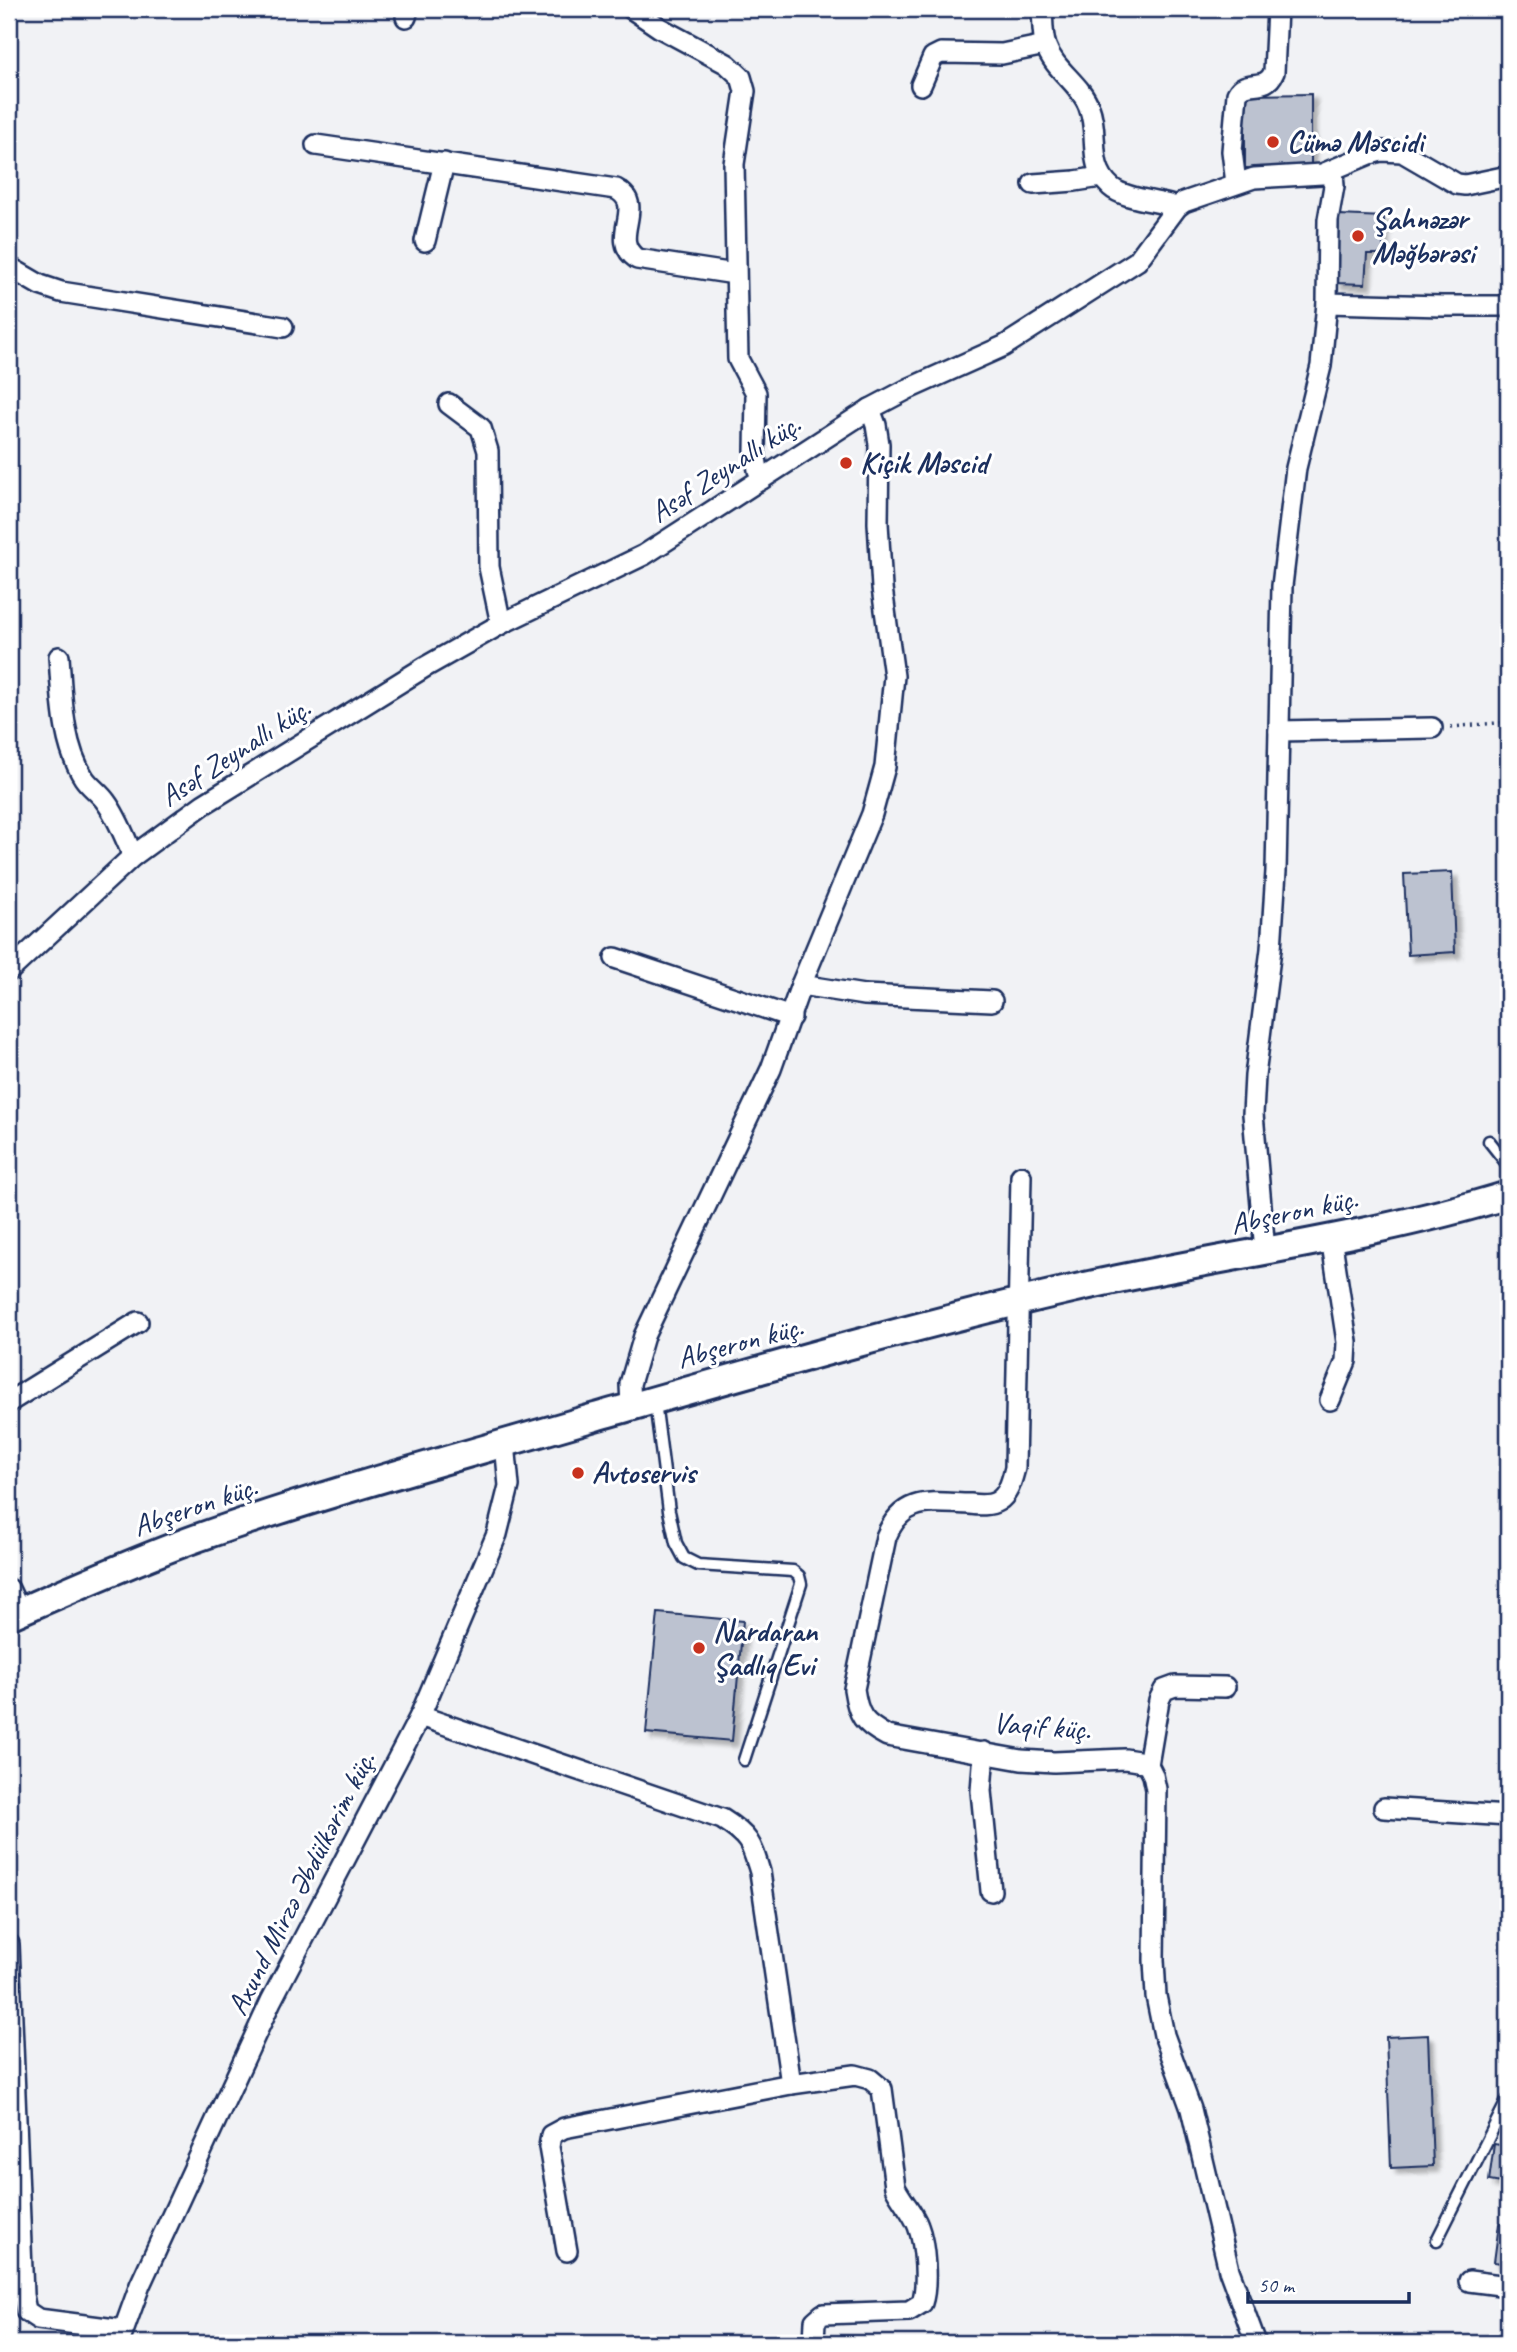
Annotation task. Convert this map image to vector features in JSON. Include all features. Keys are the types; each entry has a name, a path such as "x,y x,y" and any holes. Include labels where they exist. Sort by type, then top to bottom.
{"main road":[{"name":"Abşeron küç.","path":"12,1606 195,1539 643,1403 1020,1302 1433,1215 1508,1195"}],"street":[{"path":"632,9 660,28 727,64 741,77 745,91 734,164 738,359 756,393 755,452 762,479"},
{"path":"1042,9 1045,45 1053,60 1089,104 1095,160 1101,177 1114,190 1123,194 1177,207"},
{"path":"1236,183 1232,152 1237,94 1239,89 1245,86 1265,84 1271,79 1274,72 1277,9"},
{"path":"921,85 933,57 941,53 1002,54 1027,51 1045,45"},
{"path":"316,145 616,189 625,194 629,201 625,247 629,254 637,259 735,274"},
{"name":"Asəf Zeynallı küç.","path":"9,971 133,856 204,804 425,667 501,624 644,555 870,409 908,388 1004,346 1136,261 1177,207 1195,196 1254,178 1322,174 1370,154 1391,151 1411,156 1457,184 1465,185 1508,176"},
{"path":"425,241 444,163"},
{"path":"1265,1251 1255,1153 1254,1101 1275,884 1284,575 1296,468 1321,366 1327,303 1328,220 1334,171"},
{"path":"1032,184 1101,177"},
{"path":"9,267 40,285 61,292 284,327"},
{"path":"1327,303 1508,306"},
{"path":"449,404 481,428 488,451 489,567 501,624"},
{"path":"643,1403 630,1384 644,1336 771,1069 800,985 872,814 885,767 894,676 882,588 878,523 879,444 870,409"},
{"path":"59,657 62,698 71,750 84,778 112,811 133,856"},
{"path":"1279,731 1432,728"},
{"path":"615,958 791,1017"},
{"path":"800,985 864,995 992,1001"},
{"path":"1020,1302 1021,1176"},
{"path":"1330,1401 1346,1361 1347,1342 1331,1237"},
{"name":"Vaqif küç.","path":"1020,1302 1015,1468 1010,1488 998,1501 984,1505 916,1505 903,1511 893,1521 886,1538 854,1689 857,1709 867,1726 887,1736 1021,1760 1054,1762 1125,1759 1138,1760 1148,1765"},
{"path":"9,1402 138,1322"},
{"name":"Axund Mirzə Əbdülkərim küç.","path":"121,2337 140,2285 271,2001 420,1716 497,1534 509,1486 505,1443"},
{"path":"1225,1687 1175,1686 1164,1690 1159,1700 1148,1765 1156,1789 1154,1960 1156,1996 1164,2035 1191,2109 1229,2270 1242,2312 1256,2343"},
{"path":"420,1716 722,1819 742,1831 753,1847 760,1872 791,2084"},
{"path":"984,1752 981,1791 992,1891"},
{"path":"1384,1808 1508,1816"},
{"path":"9,1944 23,2295 26,2311 38,2319 121,2337"},
{"path":"567,2251 549,2147 551,2135 564,2128 791,2084 855,2075 870,2079 881,2089 895,2187 901,2201 917,2223 921,2238 926,2292 922,2303 909,2311 823,2314 815,2321 814,2343"},
{"path":"1469,2281 1508,2286"}],"lane":[{"path":"1489,1141 1508,1165"},
{"path":"643,1403 676,1543 684,1558 698,1565 793,1571 799,1576 801,1584 744,1760"},
{"path":"1437,2241 1508,2099"}],"path":[{"path":"1432,728 1508,723"}],"building":[{"path":"1311,94 1311,168 1245,168 1245,95"},
{"path":"1339,215 1384,217 1383,254 1367,254 1365,284 1336,283"},
{"path":"1452,872 1455,952 1408,955 1404,874"},
{"path":"658,1613 743,1621 732,1741 646,1733"},
{"path":"1428,2035 1433,2166 1391,2168 1386,2037"},
{"path":"1494,2144 1508,2146 1508,2184 1489,2181"},
{"path":"1499,2224 1508,2226 1508,2264 1494,2262"}],"place":[{"name":"Cümə Məscidi","path":"1273,142"},
{"name":"Şahnəzər Məğbərəsi","path":"1358,236"},
{"name":"Kiçik Məscid","path":"846,463"},
{"name":"Avtoservis","path":"578,1473"},
{"name":"Nardaran Şadlıq Evi","path":"699,1648"}]}
